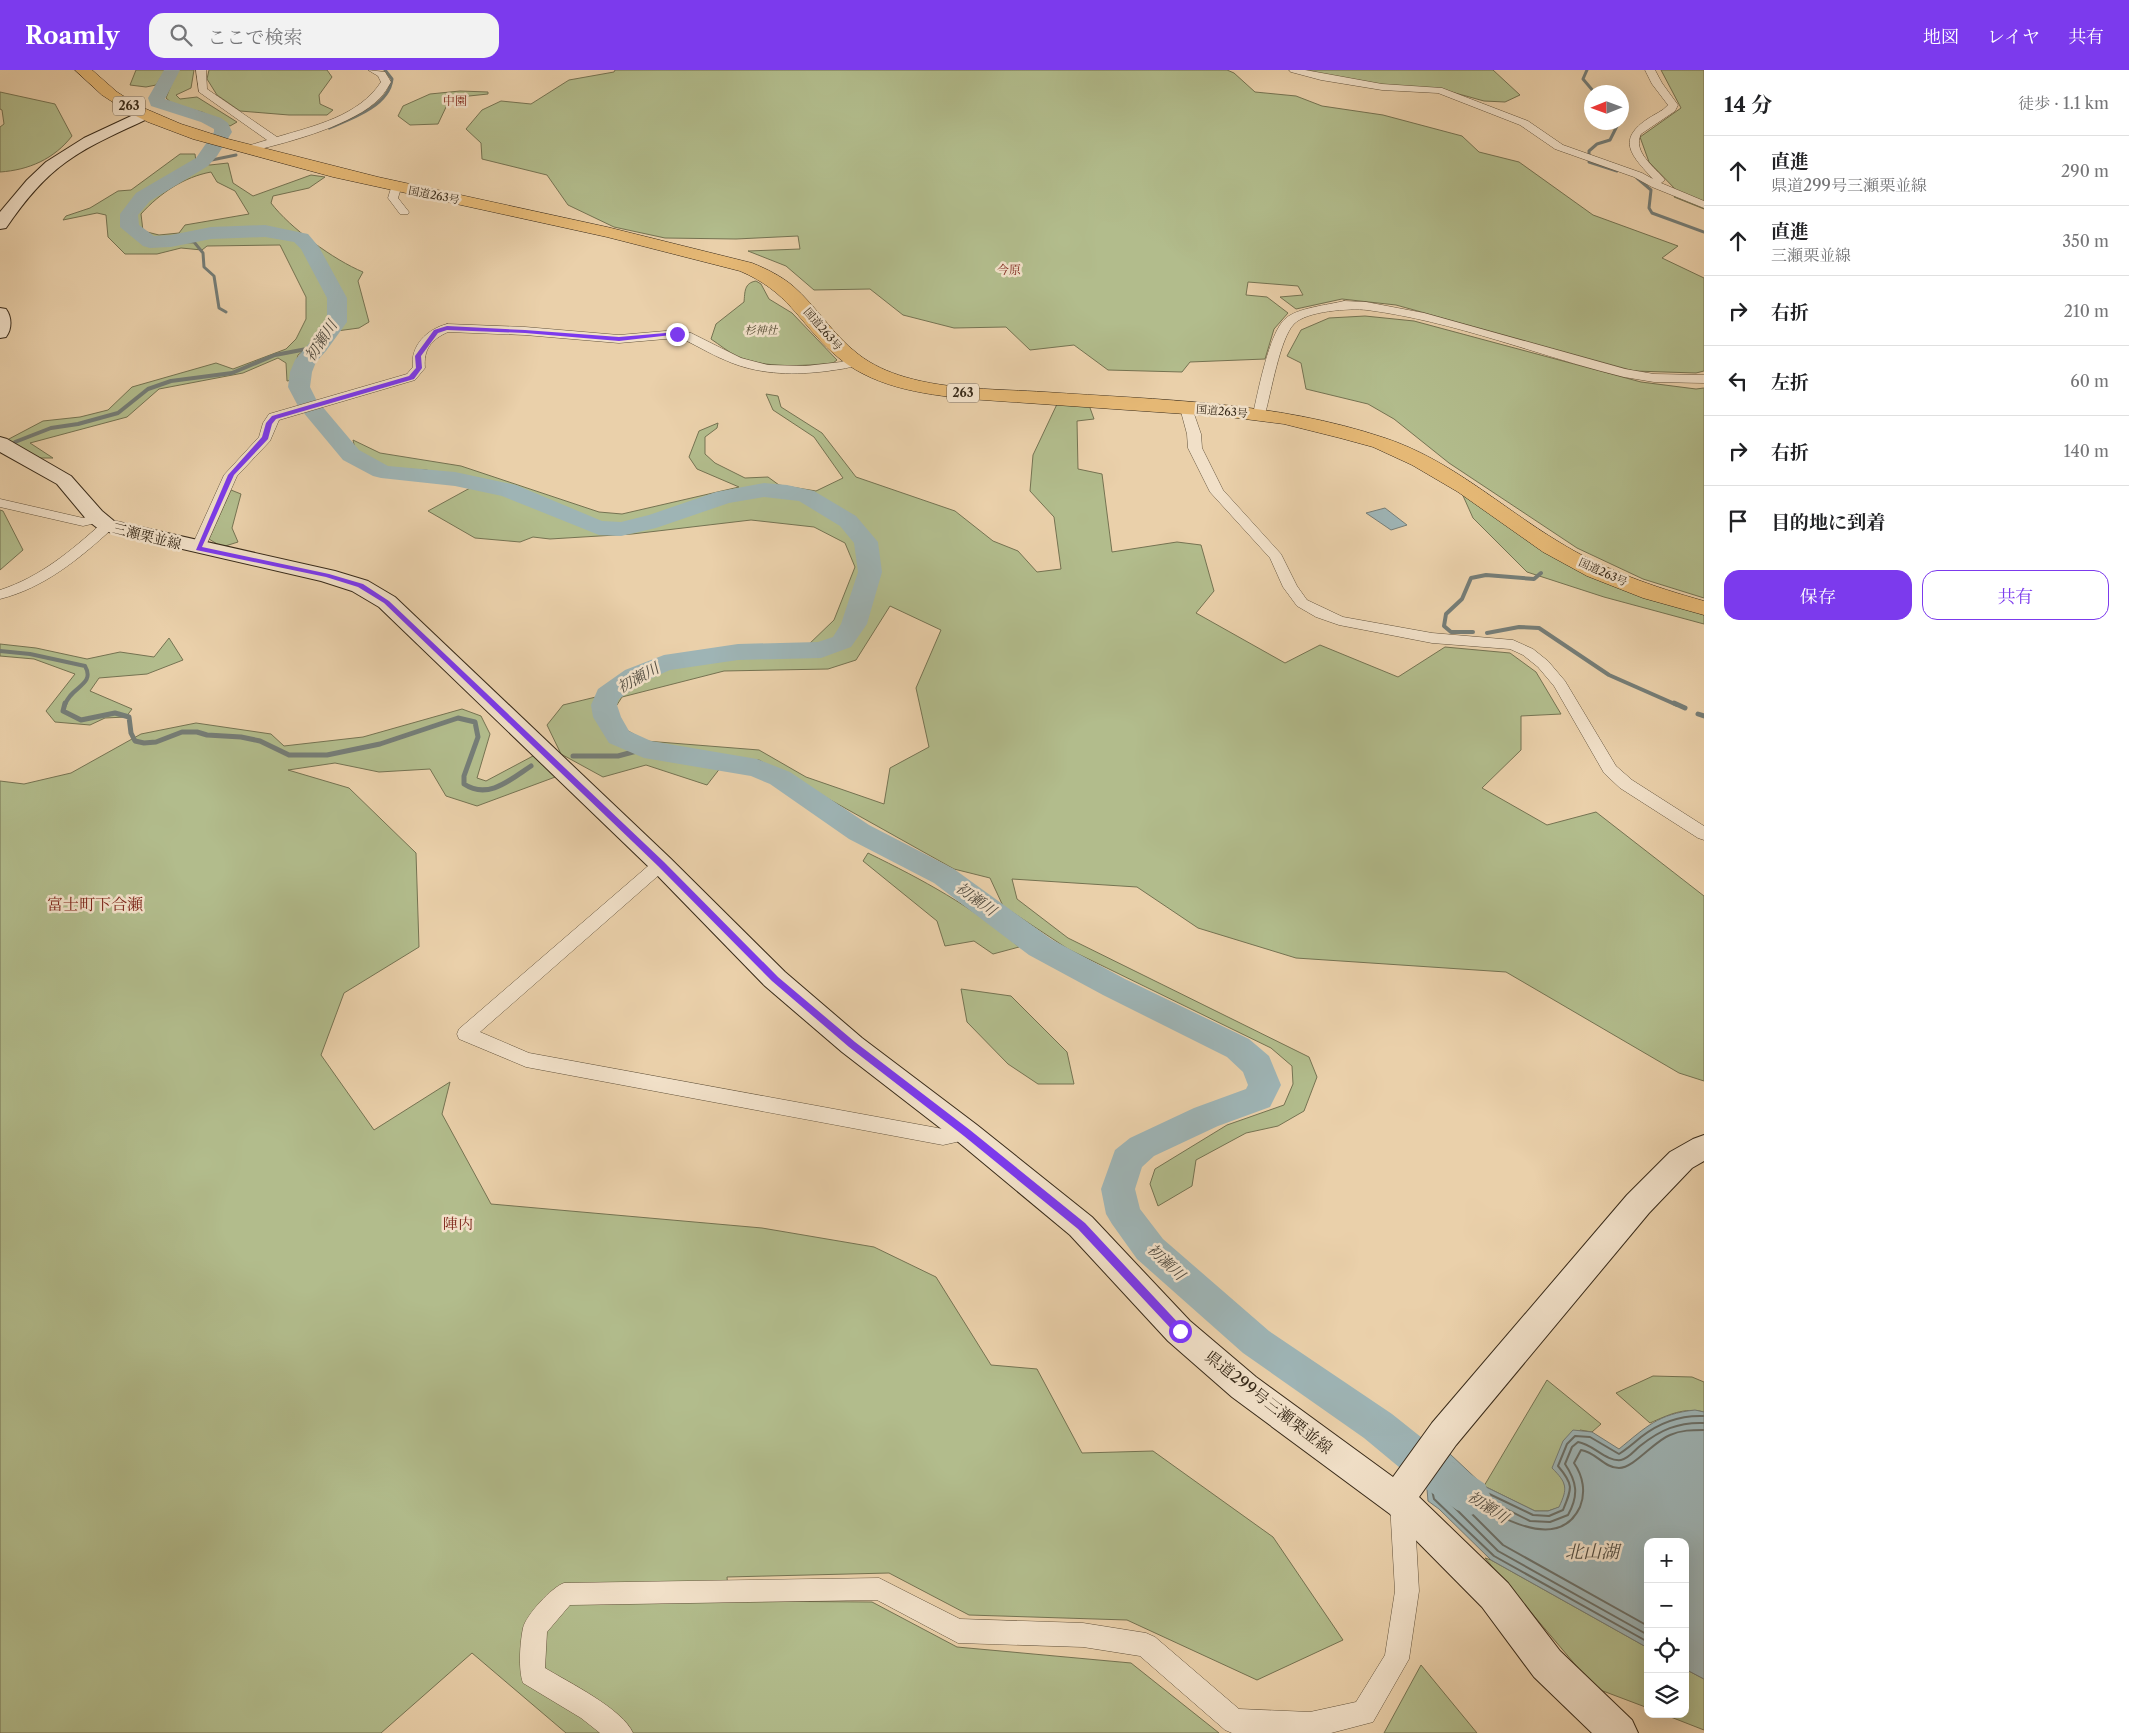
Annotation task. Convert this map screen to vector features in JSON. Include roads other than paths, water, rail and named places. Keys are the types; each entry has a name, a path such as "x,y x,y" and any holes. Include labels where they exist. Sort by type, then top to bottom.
{"highway":[{"name":"国道263号","path":"83,70 116,98 144,115 240,147 396,188 578,224 715,258 753,270 783,286 840,350 854,361 869,370 897,382 934,390 1259,414 1338,430 1380,443 1466,486 1551,547 1595,571 1651,592 1704,608"}],"main road":[{"path":"0,224 18,200 48,168 72,150 144,115"},
{"path":"0,313 2,322 0,333"},
{"name":"三瀬栗並線","path":"0,443 12,454 45,468 65,481 101,522 198,548 327,576 360,586 387,602 661,864"},
{"name":"県道299号三瀬栗並線","path":"661,864 775,979 852,1045 967,1133 1082,1226 1180,1331 1244,1387 1402,1498 1494,1595 1547,1664 1619,1733"},
{"path":"1402,1498 1444,1434 1638,1204 1681,1160 1704,1148"}],"street":[{"path":"201,70 202,90 274,140"},
{"path":"240,147 274,140 331,124 350,116 368,104 383,90 386,82 382,74 373,70"},
{"path":"1294,70 1321,77 1382,87 1439,90 1524,122 1537,129 1548,142 1638,174 1682,197 1704,205"},
{"path":"1650,70 1657,84 1673,105 1671,109 1641,126 1633,136 1633,147 1643,163 1662,182 1682,197"},
{"path":"368,104 383,105"},
{"path":"396,188 393,198 404,212"},
{"path":"1259,414 1278,341 1289,321 1304,314 1344,305 1366,306 1424,317 1624,373 1654,378 1704,379"},
{"path":"198,548 231,475 265,438 269,423 274,417 412,377 419,368 418,356 436,331 447,328 525,331 619,339 677,334 688,336 737,361 768,368 806,370 844,365 854,361"},
{"path":"1186,408 1194,434 1195,448 1217,492 1276,557 1290,587 1302,603 1321,614 1339,621 1432,638 1514,645 1528,652 1544,664 1560,684 1610,769 1626,784 1704,834"},
{"path":"0,503 82,522 101,522"},
{"path":"0,595 18,590 42,578 83,547 101,522"},
{"path":"661,864 466,1034 526,1060 943,1137 967,1133"},
{"path":"620,1733 590,1709 532,1674 535,1628 564,1594 879,1589 958,1631 1083,1636 1146,1645 1234,1721 1310,1725 1364,1713 1397,1659 1407,1591 1402,1498"}],"water":[{"path":"1385,508 1407,525 1391,530 1366,513"},
{"name":"北山湖","path":"1695,1410 1704,1412 1704,1679 1689,1671 1689,1538 1644,1538 1644,1646 1491,1560 1439,1509 1428,1501 1427,1489 1450,1454 1484,1486 1535,1511 1548,1511 1559,1507 1564,1495 1565,1486 1552,1468 1563,1441 1573,1430 1592,1432 1619,1449 1653,1423 1682,1412"}],"waterway":[{"name":"初瀬川","path":"172,70 156,98 157,102 207,118 222,127 223,132 211,152 202,162 143,197 129,214 130,227 150,242 171,241 211,233 265,231 301,238 309,247 337,298 337,322 319,347 306,360 301,372 299,387 306,401 351,455 381,471 455,479 508,490 599,528 621,529 656,521 724,497 764,490 806,496 848,521 866,542 870,572 854,624 842,642 821,650 738,652 664,663 634,676 607,695 604,705 607,717 619,737 644,749 757,768 780,778 859,832 944,876 1040,947 1114,987 1238,1048 1257,1065 1265,1085 1258,1098 1206,1117 1142,1147 1127,1160 1118,1189 1124,1214 1150,1249 1256,1342 1378,1426 1437,1474 1471,1497"},
{"path":"329,128 358,116 377,104 384,97 392,79 385,70"},
{"path":"1587,70 1583,79 1588,85"},
{"path":"1615,130 1610,140 1597,144 1589,151 1589,162 1617,171"},
{"path":"202,162 236,155"},
{"path":"1637,178 1651,190 1649,208 1652,213 1704,232"},
{"path":"171,241 194,242 203,253 204,267 214,276 219,308 226,312"},
{"name":"初瀬川","path":"310,348 319,347"},
{"path":"15,442 51,428 78,424 118,413 148,389 171,381 232,373 275,355 310,348"},
{"path":"1473,632 1451,632 1444,626 1446,614 1462,599 1471,578 1486,575 1534,579 1541,573"},
{"path":"1487,633 1519,627 1539,628 1609,675 1677,705"},
{"path":"0,651 30,654 85,666 88,672 85,682 72,694 65,705"},
{"path":"65,703 63,711 81,720 115,713 129,717 131,733 135,741 144,743 156,742 182,732 197,732 207,735 241,737 260,741 289,755 327,755 380,744 458,718 475,722 478,737 464,776 464,784 482,790 490,789 507,782 531,766"},
{"path":"1674,703 1685,708"},
{"path":"1698,714 1704,716"},
{"path":"573,756 618,756 644,749"}],"district":[{"name":"中園","path":"455,101"},
{"name":"今原","path":"1009,270"},
{"name":"富士町下合瀬","path":"95,904"},
{"name":"陣内","path":"458,1224"}],"park label":[{"name":"杉神社","path":"761,330"}]}
